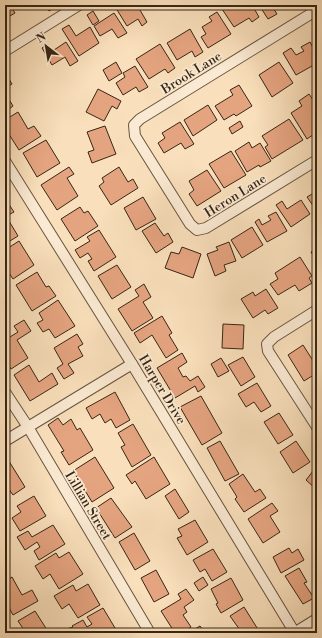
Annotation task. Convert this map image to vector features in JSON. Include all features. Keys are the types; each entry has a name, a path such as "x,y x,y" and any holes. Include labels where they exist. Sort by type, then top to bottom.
{"street":[{"path":"5,51 79,5"},
{"name":"Brook Lane","path":"163,181 135,136 134,125 140,119 317,10"},
{"name":"Heron Lane","path":"163,181 190,224 197,230 206,228 317,160"},
{"name":"Harper Drive","path":"5,161 132,364 296,633"},
{"path":"317,310 274,337 267,344 268,351 317,427"},
{"path":"5,441 132,364"},
{"name":"Lillian Street","path":"5,392 150,633"},
{"path":"296,633 317,620"}],"building":[{"path":"5,5 10,5 15,13 5,19"},
{"path":"46,5 58,5 49,11"},
{"path":"114,5 137,5 147,22 142,26 138,19 127,26"},
{"path":"232,5 234,9 239,5 252,5 259,17 252,22 249,18 234,27 220,6"},
{"path":"259,5 273,5 272,6 277,14 268,19"},
{"path":"93,11 99,21 93,25 87,15"},
{"path":"217,12 231,34 208,48 201,37 206,34 202,27 212,21 209,17"},
{"path":"114,13 127,33 118,38 112,29 100,36 94,26"},
{"path":"69,25 76,36 90,27 99,43 79,56 62,29"},
{"path":"190,29 203,52 195,57 192,51 177,60 167,43"},
{"path":"66,42 78,61 70,66 65,57 52,65 42,48 46,45 51,52"},
{"path":"310,42 317,55 317,67 313,69 312,66 296,75 283,53 291,48 296,55 304,51 301,47"},
{"path":"160,44 175,68 168,73 165,69 149,79 136,59"},
{"path":"116,62 122,73 109,81 103,70"},
{"path":"279,62 293,83 272,97 259,75"},
{"path":"135,66 148,87 139,92 136,87 123,95 116,83 125,77 123,73"},
{"path":"6,74 12,84 5,88 5,75"},
{"path":"239,85 252,106 236,116 234,114 224,120 215,106 233,95 230,90"},
{"path":"98,89 121,101 117,109 112,106 104,121 86,112"},
{"path":"5,93 13,106 5,112"},
{"path":"309,94 317,106 317,132 307,139 291,113 302,106 299,101"},
{"path":"208,105 217,120 193,136 184,120"},
{"path":"18,112 28,129 34,126 41,136 19,150 5,128 5,120"},
{"path":"289,119 303,140 272,159 265,147 268,145 262,136"},
{"path":"240,121 243,127 232,134 229,128"},
{"path":"180,122 194,144 185,149 181,143 164,153 158,143 165,138 162,133"},
{"path":"105,126 116,154 92,163 88,152 94,150 87,132"},
{"path":"46,140 60,163 37,177 23,153"},
{"path":"249,142 252,148 260,143 271,161 260,167 259,165 247,172 235,151"},
{"path":"231,151 246,175 224,188 209,164"},
{"path":"69,167 74,174 67,178 78,196 57,210 41,185"},
{"path":"119,167 128,182 133,179 138,188 111,205 99,186 104,182 102,178"},
{"path":"207,170 221,191 197,206 189,194 194,190 189,181"},
{"path":"317,191 317,209 316,210 307,197"},
{"path":"143,197 156,219 136,230 124,208"},
{"path":"301,200 310,214 291,227 276,205 282,201 287,209"},
{"path":"8,203 14,212 6,216 18,236 5,244 5,205"},
{"path":"80,207 84,213 88,211 98,226 75,241 61,219"},
{"path":"276,212 287,231 267,242 255,222 259,219 262,225 271,220 268,216"},
{"path":"155,223 164,236 168,233 173,242 156,253 142,231"},
{"path":"252,227 263,245 242,258 231,240"},
{"path":"99,230 116,257 94,271 88,261 92,259 88,253 80,258 75,250 90,241 87,237"},
{"path":"19,241 34,265 13,279 5,267 5,250"},
{"path":"229,242 236,261 224,265 226,271 215,276 207,254 218,250 216,247"},
{"path":"182,247 201,254 193,278 165,268 171,252 179,254"},
{"path":"317,248 317,262 311,252"},
{"path":"300,257 312,276 309,278 312,283 299,291 295,285 278,295 270,284 278,279 275,273"},
{"path":"117,265 131,287 112,299 98,276"},
{"path":"37,272 46,287 49,286 56,296 32,311 16,285"},
{"path":"144,284 151,297 143,302 153,318 132,331 118,309 139,296 135,290"},
{"path":"266,289 278,308 268,314 265,310 253,318 241,299 253,292 255,296"},
{"path":"58,300 75,326 55,338 49,329 43,332 37,323 43,320 39,313"},
{"path":"162,316 172,333 169,335 178,350 166,358 152,335 140,343 134,333"},
{"path":"24,320 31,331 17,340 28,358 11,369 5,359 5,340 18,332 14,326"},
{"path":"223,324 244,325 243,349 222,348"},
{"path":"77,334 83,344 78,347 83,356 68,364 74,373 64,379 57,368 63,364 54,348"},
{"path":"303,345 317,367 317,373 304,381 288,355"},
{"path":"182,353 187,362 178,368 183,377 186,376 190,381 198,376 205,387 198,392 195,386 175,398 157,368"},
{"path":"243,357 255,377 241,386 228,365"},
{"path":"221,358 229,371 218,377 211,364"},
{"path":"29,365 39,382 52,373 58,384 30,401 14,375"},
{"path":"257,383 271,406 261,412 254,402 246,407 238,394"},
{"path":"115,392 130,420 116,428 111,419 105,423 100,414 92,419 86,408"},
{"path":"201,396 222,433 202,445 180,407"},
{"path":"279,413 293,435 278,444 264,422"},
{"path":"58,418 63,425 71,419 77,430 80,428 93,450 69,465 61,452 64,451 48,425"},
{"path":"133,424 151,455 132,467 121,447 125,445 118,433"},
{"path":"220,441 239,474 225,481 207,448"},
{"path":"296,441 310,462 293,473 280,452"},
{"path":"95,457 114,488 92,502 73,471"},
{"path":"154,457 170,484 146,499 135,481 132,484 126,475"},
{"path":"7,458 25,487 13,495 8,488 5,490 5,460"},
{"path":"317,466 317,490 306,480"},
{"path":"243,474 255,492 260,489 266,498 244,512 235,499 237,497 229,484"},
{"path":"175,489 189,512 179,519 165,496"},
{"path":"34,496 46,516 20,531 12,518 21,512 17,506"},
{"path":"111,498 132,527 115,538 96,508"},
{"path":"272,503 278,511 270,516 280,532 263,543 248,519"},
{"path":"195,520 208,542 187,555 177,538 182,536 178,529"},
{"path":"53,525 65,544 39,560 34,551 40,547 37,542 25,550 17,537 28,531 32,537"},
{"path":"134,533 150,561 135,570 119,542"},
{"path":"289,548 292,553 298,549 304,560 281,573 273,557"},
{"path":"213,549 227,572 212,581 205,569 200,572 193,560"},
{"path":"69,552 83,574 59,589 50,574 43,579 35,566 56,553 59,558"},
{"path":"299,568 307,582 304,583 314,598 303,604 285,576"},
{"path":"156,570 169,594 154,602 141,578"},
{"path":"12,577 22,595 32,590 38,601 13,615 7,604 9,603 5,595 5,581"},
{"path":"203,577 208,585 199,591 194,583"},
{"path":"231,578 243,600 221,613 211,589"},
{"path":"88,584 100,605 78,618 69,604 62,609 54,596 73,585 76,591"},
{"path":"186,589 194,600 184,607 187,612 183,615 191,627 182,633 175,633 161,611 181,599 178,594"},
{"path":"244,607 259,631 256,633 242,633 230,616"},
{"path":"103,608 118,633 61,633 60,631 73,627 72,626 83,620 87,627 92,624 87,617"},
{"path":"35,611 49,633 26,633 18,621"},
{"path":"200,626 205,633 188,633"}]}
